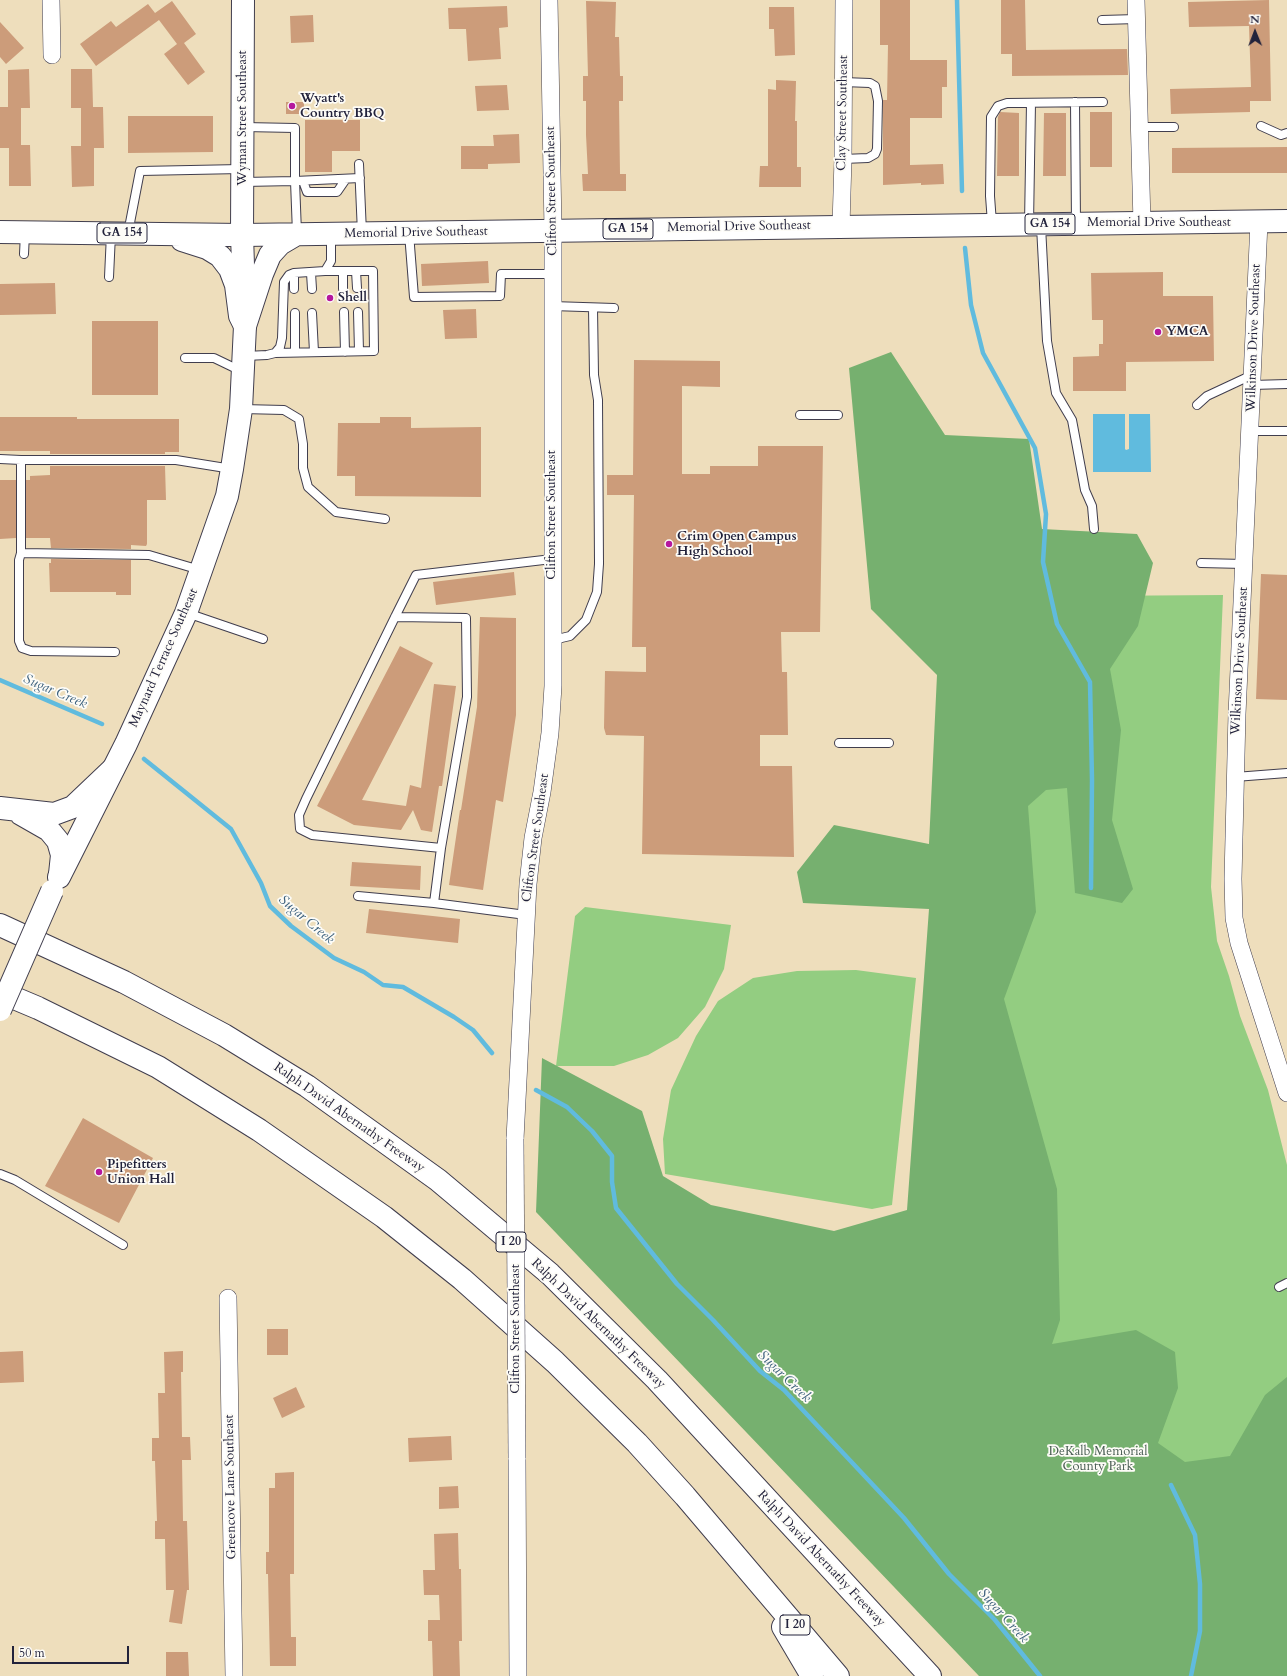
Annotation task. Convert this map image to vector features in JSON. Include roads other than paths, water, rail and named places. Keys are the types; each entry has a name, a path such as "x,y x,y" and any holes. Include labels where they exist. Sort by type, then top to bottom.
{"main road":[{"name":"Wyman Street Southeast","path":"242,236 243,0"},
{"name":"Memorial Drive Southeast","path":"0,232 242,236 409,232 1287,221"},
{"path":"164,234 207,248 220,256 230,269 236,284 240,316 245,326"},
{"path":"245,326 262,274 270,255 280,244 297,234"},
{"name":"Maynard Terrace Southeast","path":"0,1010 56,883 126,744 186,613 227,496 241,409 244,364 245,326 242,236"},
{"path":"4,809 54,814 73,808 113,769"},
{"path":"4,809 23,815 38,823 49,830 58,841 62,855 56,883"},
{"name":"Ralph David Abernathy Freeway","path":"0,925 124,982 224,1035 307,1086 438,1180 550,1274 640,1363 930,1676"},
{"name":"I 20","path":"0,992 38,1008 158,1067 259,1130 384,1217 462,1279 554,1362 637,1443 685,1496 838,1676"},
{"path":"752,1574 812,1676"},
{"path":"845,1585 942,1676"}],"street":[{"path":"51,0 52,55"},
{"name":"Clifton Street Southeast","path":"518,1676 515,1139 526,915 533,838 542,792 550,733 553,686 553,230 549,0"},
{"name":"Clay Street Southeast","path":"841,226 844,0"},
{"path":"1136,0 1142,223"},
{"name":"Wilkinson Drive Southeast","path":"1259,222 1235,777 1233,879 1235,929 1287,1093"},
{"name":"Greencove Lane Southeast","path":"228,1298 234,1676"}],"lane":[{"path":"1102,20 1136,19"},
{"path":"843,82 870,83 874,86 878,101 877,149 875,154 868,158 843,159"},
{"path":"1075,102 1076,223"},
{"path":"992,224 990,196 991,117 998,106 1007,103 1102,102"},
{"path":"1031,103 1035,224 1047,341 1056,392 1072,420 1085,490 1092,506 1094,529"},
{"path":"1262,126 1281,135 1287,133"},
{"path":"243,127 295,128 299,181 297,234"},
{"path":"1139,127 1174,127"},
{"path":"359,164 362,234"},
{"path":"109,277 120,233 140,171 242,175 299,181 360,178"},
{"path":"299,181 308,192 338,192 346,179"},
{"path":"24,254 25,232"},
{"path":"409,232 414,297 500,296 501,274 552,274"},
{"path":"325,272 331,262 331,234"},
{"path":"356,271 357,288"},
{"path":"185,358 214,358 244,364 275,353 374,351 373,271 294,273 289,275 284,282 282,338 280,347 275,353"},
{"path":"343,272 343,289"},
{"path":"294,273 294,290"},
{"path":"312,273 312,289"},
{"path":"552,306 614,308"},
{"path":"553,640 570,636 586,620 596,592 599,564 598,408 594,375 593,308"},
{"path":"344,312 346,352"},
{"path":"358,312 358,351"},
{"path":"295,313 295,352"},
{"path":"312,313 314,352"},
{"path":"1197,405 1207,396 1252,380 1287,384"},
{"path":"241,409 284,410 300,419 303,444 303,468 308,487 336,512 385,519"},
{"path":"800,415 838,415"},
{"path":"1250,431 1287,432"},
{"path":"0,459 176,460 232,469"},
{"path":"20,460 21,553 19,560 19,641 22,648 31,651 114,652"},
{"path":"21,553 149,555 201,571"},
{"path":"441,848 312,835 300,829 299,815 416,575 552,559"},
{"path":"1202,563 1244,564"},
{"path":"186,613 263,639"},
{"path":"395,617 466,618 467,697 441,848 434,903"},
{"path":"839,743 889,743"},
{"path":"1235,777 1287,773"},
{"path":"358,896 434,903 526,915"},
{"path":"0,1174 15,1180 123,1245"},
{"path":"1279,1287 1287,1283"}],"water":[{"path":"1093,414 1125,414 1126,450 1129,449 1129,414 1150,414 1151,472 1093,472"}],"waterway":[{"path":"957,0 962,191"},
{"path":"965,248 971,305 983,353 1035,448 1046,514 1043,562 1057,624 1090,682 1092,780 1091,888"},
{"name":"Sugar Creek","path":"0,680 102,724"},
{"name":"Sugar Creek","path":"144,759 231,829 261,883 270,906 291,926 334,958 364,972 383,985 403,987 454,1017 473,1030 492,1053"},
{"name":"Sugar Creek","path":"536,1090 567,1107 592,1131 612,1156 612,1182 616,1208 677,1284 760,1371 784,1390 904,1518 949,1574 995,1620 1040,1676"},
{"path":"1171,1485 1195,1535 1200,1584 1200,1631 1191,1676"}],"place":[{"name":"Wyatt's Country BBQ","path":"292,106"},
{"name":"Shell","path":"330,298"},
{"name":"YMCA","path":"1158,332"},
{"name":"Crim Open Campus High School","path":"669,544"},
{"name":"Pipefitters Union Hall","path":"99,1172"}],"park label":[{"name":"DeKalb Memorial County Park","path":"1098,1460"}]}
